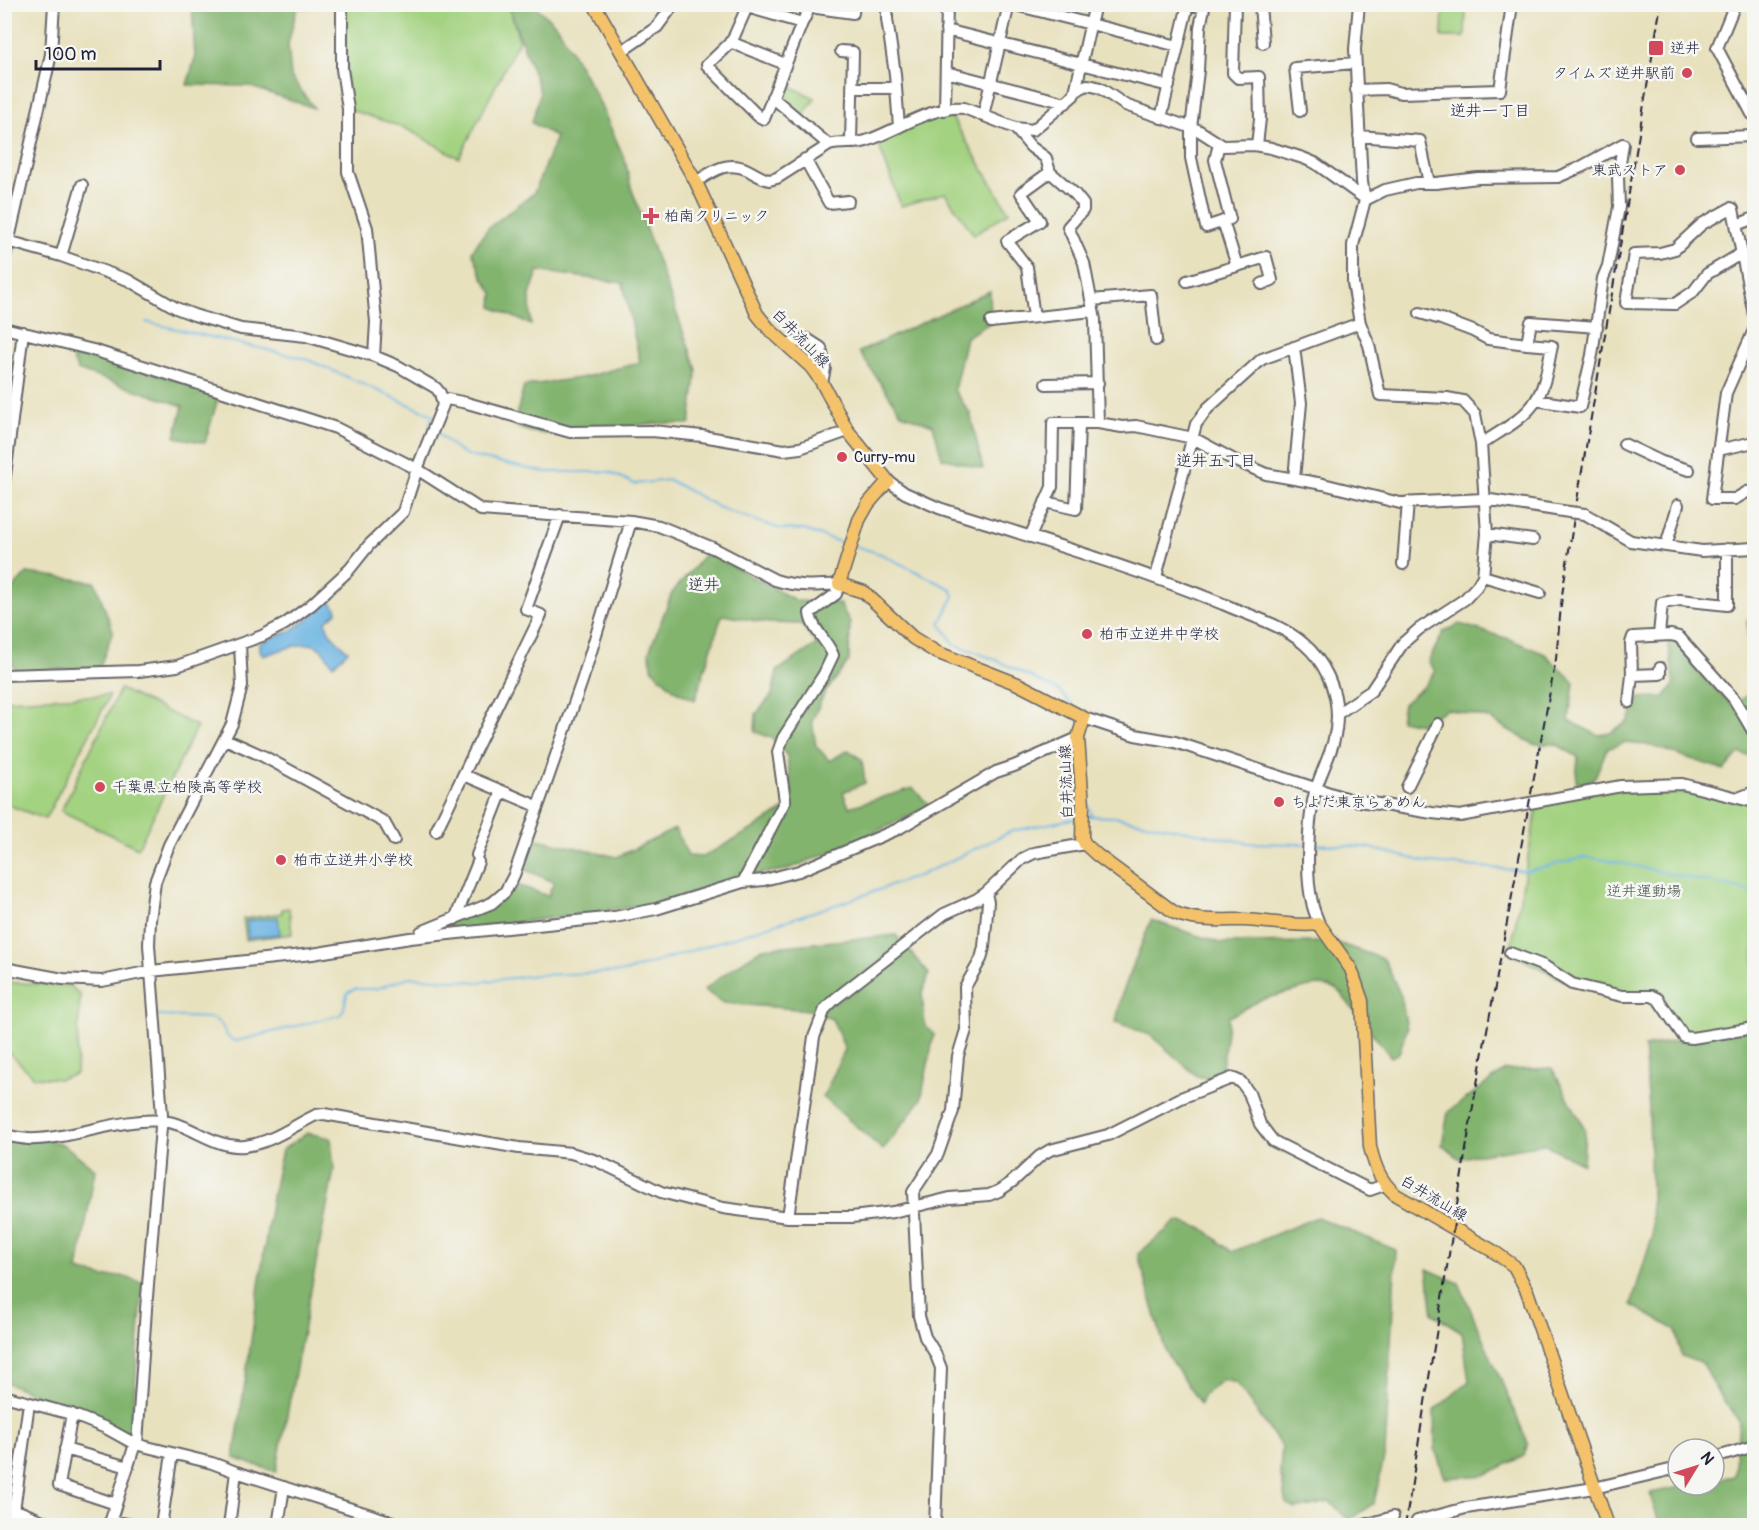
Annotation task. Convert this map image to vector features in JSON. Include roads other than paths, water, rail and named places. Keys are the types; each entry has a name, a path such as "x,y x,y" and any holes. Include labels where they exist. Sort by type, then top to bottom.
{"main road":[{"name":"白井流山線","path":"594,4 696,182 750,302 769,329 803,358 822,383 848,431 888,481"},
{"path":"888,481 868,504 859,520 839,584 864,592 913,638 936,652 1018,684 1084,718"},
{"name":"白井流山線","path":"1084,718 1078,738 1083,805 1082,838 1085,844"},
{"path":"1085,844 1175,913 1189,919 1319,924"},
{"name":"白井流山線","path":"1319,924 1351,969 1362,1001 1370,1147 1375,1167 1384,1185 1396,1196 1484,1245 1514,1266 1527,1291 1608,1526"}],"street":[{"path":"4,261 51,54 54,4"},
{"path":"342,4 342,69 348,108 348,172 367,228 376,322 374,356"},
{"path":"622,51 657,27 674,4"},
{"path":"802,23 747,8 730,42 707,65 758,116 764,119 810,7 853,13 854,4"},
{"path":"887,4 899,127"},
{"path":"945,110 947,4"},
{"path":"983,116 1010,4 1178,46"},
{"path":"1075,92 1095,4"},
{"path":"1235,4 1233,73 1238,78 1259,77 1260,119 1257,145"},
{"path":"1260,4 1263,43"},
{"path":"1337,714 1371,691 1403,643 1419,629 1465,599 1477,586 1483,576 1487,534 1481,444 1476,414 1463,401 1447,398 1380,395 1369,345 1360,323 1352,263 1353,245 1364,199 1355,63 1359,4"},
{"path":"1356,90 1386,89 1401,93 1500,90 1512,4"},
{"path":"1735,4 1717,48 1752,114 1755,115"},
{"path":"1161,118 1188,5 1204,8 1200,27 1198,71 1191,128 1191,158 1206,227 1230,219 1215,160 1219,144"},
{"path":"946,30 1169,86"},
{"path":"730,42 785,64"},
{"path":"840,51 853,52 851,142"},
{"path":"1300,111 1295,68 1355,63"},
{"path":"946,72 1066,103"},
{"path":"696,182 730,165 739,166 769,180 777,178 836,142 867,141 920,117 956,107 1014,128 1033,130 1066,103 1075,92 1087,85 1100,88 1125,105 1191,128 1219,144 1257,145 1315,163 1364,199"},
{"path":"852,88 896,88"},
{"path":"772,97 829,145"},
{"path":"1014,128 1030,147 1046,158 1050,172 1083,204 1083,210 1068,227 1084,263 1092,306 1098,383 1098,423"},
{"path":"1359,136 1420,141 1429,183"},
{"path":"1697,138 1755,136"},
{"path":"1364,199 1385,190 1416,183 1478,178 1558,177 1623,144 1618,177 1619,207 1604,278 1592,355 1580,407 1536,400"},
{"path":"805,159 829,203 848,201"},
{"path":"1034,317 1027,267 1007,241 1040,221 1020,193 1050,172"},
{"path":"61,256 82,185"},
{"path":"1742,253 1707,274 1693,292 1672,306 1626,303 1634,254 1660,253 1675,249 1702,224 1731,208 1737,225 1755,315"},
{"path":"1737,225 1755,218"},
{"path":"1223,221 1237,266"},
{"path":"4,675 139,671 177,666 262,636 285,624 311,605 349,570 369,545 404,512 417,469 443,405 436,388 417,376 374,356 306,336 241,329 194,315 176,308 128,280 7,240"},
{"path":"1187,281 1266,257 1272,280 1262,284"},
{"path":"991,322 1034,317 1151,295 1156,340"},
{"path":"1420,313 1442,319 1488,339 1552,346 1544,380 1536,400 1523,414 1481,444"},
{"path":"1527,344 1531,322 1597,327"},
{"path":"1156,577 1196,424 1208,408 1262,359 1360,323"},
{"path":"4,328 93,350 336,428 417,469 481,510 631,521 659,526 681,534 786,584 810,586 839,584 836,594 810,613 810,621 829,644 833,655 824,674 783,738 778,752 785,801 743,882"},
{"path":"1755,330 1726,393 1712,499 1735,499 1747,492 1755,491"},
{"path":"4,484 23,332"},
{"path":"786,344 807,339 821,348 825,369 822,383"},
{"path":"1294,347 1301,403 1294,478"},
{"path":"1046,384 1098,383"},
{"path":"442,398 570,432 652,431 702,436 784,450 800,448 848,431"},
{"path":"1030,537 1052,487 1053,423 1098,423 1122,427 1136,426 1193,438 1266,474 1323,483 1400,502 1484,499 1585,514 1631,541 1702,551 1755,548"},
{"path":"1045,502 1076,509 1079,424"},
{"path":"1718,450 1755,442"},
{"path":"1624,444 1662,462 1689,470"},
{"path":"888,481 920,501 1156,577 1282,629 1306,646 1322,666 1335,697 1337,714 1334,745 1316,789 1311,826 1309,878 1311,901 1319,924"},
{"path":"1403,564 1408,502"},
{"path":"1666,546 1678,505"},
{"path":"436,831 541,615 526,609 560,515"},
{"path":"410,938 492,903 504,892 514,875 582,681 631,521"},
{"path":"1487,534 1533,540"},
{"path":"1659,636 1662,603 1680,600 1727,605 1726,549"},
{"path":"1483,576 1540,593"},
{"path":"1628,625 1634,637 1629,702"},
{"path":"1634,637 1679,637 1734,699 1755,733"},
{"path":"138,1526 109,1523 136,1444 162,1121 150,920 155,882 169,845 225,739 242,687 240,644"},
{"path":"1632,675 1660,674 1660,668"},
{"path":"1084,718 1135,735 1186,745 1348,799 1460,816 1621,786 1682,784 1755,802"},
{"path":"1407,787 1438,724"},
{"path":"4,968 82,981 102,981 152,971 312,954 410,938 615,917 656,909 743,882 764,880 800,871 898,829 996,772 1078,738"},
{"path":"225,739 264,756 384,822 394,840"},
{"path":"464,775 537,806"},
{"path":"455,919 502,791"},
{"path":"1741,797 1755,792"},
{"path":"788,1217 814,1037 825,1009 944,914 986,893 1022,859 1034,853 1085,844"},
{"path":"935,1526 941,1368 925,1337 919,1316 913,1192 934,1162 953,1111 958,1056 966,1030 965,987 981,959 984,947 988,902 986,893"},
{"path":"1510,953 1544,966 1572,984 1622,996 1652,996 1658,999 1684,1037 1692,1038 1755,1028"},
{"path":"4,1135 39,1139 117,1125 162,1121 182,1126 214,1142 234,1146 263,1141 316,1115 335,1115 519,1148 571,1153 597,1161 632,1179 681,1198 723,1208 788,1217 852,1217 893,1212 950,1198 989,1195 1012,1182 1040,1156 1050,1150 1117,1132 1181,1098 1232,1077 1241,1082 1250,1093 1260,1124 1273,1141 1370,1190 1384,1185"},
{"path":"4,1395 72,1414 136,1444 212,1463 284,1487 369,1520 405,1526"},
{"path":"7,1526 29,1403"},
{"path":"72,1414 59,1485 116,1504"},
{"path":"1726,1454 1755,1446"},
{"path":"65,1449 128,1467"},
{"path":"161,1526 172,1454"},
{"path":"1417,1521 1466,1508 1594,1488 1666,1471"},
{"path":"229,1526 236,1472"},
{"path":"278,1526 284,1487"},
{"path":"9,1508 55,1526"},
{"path":"1361,1526 1393,1517"}],"water":[{"path":"329,601 336,607 337,612 326,621 327,626 334,638 348,651 333,665 320,648 309,644 263,656 260,643 292,630"},
{"path":"278,917 280,934 248,938 246,921"}],"waterway":[{"path":"146,322 306,359 433,415 429,425 431,426"},
{"path":"437,432 458,451 469,456 544,472 609,472 635,484 669,480 720,508 780,529 804,530 846,544"},
{"path":"855,546 881,554 951,589 954,596 940,623 954,644 996,660 1059,691 1074,707"},
{"path":"1084,744 1088,761 1088,795"},
{"path":"1088,804 1092,815"},
{"path":"1087,816 1115,817 1248,843 1304,844"},
{"path":"158,1016 211,1018 220,1023 228,1037 237,1041 340,1015 344,1009 347,993 355,989 376,989 409,977 479,982 536,975 625,972 921,875 1012,831 1078,818"},
{"path":"1312,844 1366,847 1430,863 1527,871 1586,857 1754,892"}],"railway":[{"path":"1405,1526 1474,1100 1556,659 1562,595 1574,518 1661,4"}],"place":[{"name":"逆井","path":"1656,48"},
{"name":"タイムズ 逆井駅前","path":"1687,73"},
{"name":"東武ストア","path":"1680,170"},
{"name":"柏南クリニック","path":"651,216"},
{"name":"Curry-mu","path":"842,457"},
{"name":"柏市立逆井中学校","path":"1087,634"},
{"name":"千葉県立柏陵高等学校","path":"100,787"},
{"name":"ちよだ東京らぁめん","path":"1279,802"},
{"name":"柏市立逆井小学校","path":"281,860"}],"district":[{"name":"逆井一丁目","path":"1490,110"},
{"name":"逆井五丁目","path":"1216,460"},
{"name":"逆井","path":"704,584"}],"park label":[{"name":"逆井運動場","path":"1644,891"}]}
